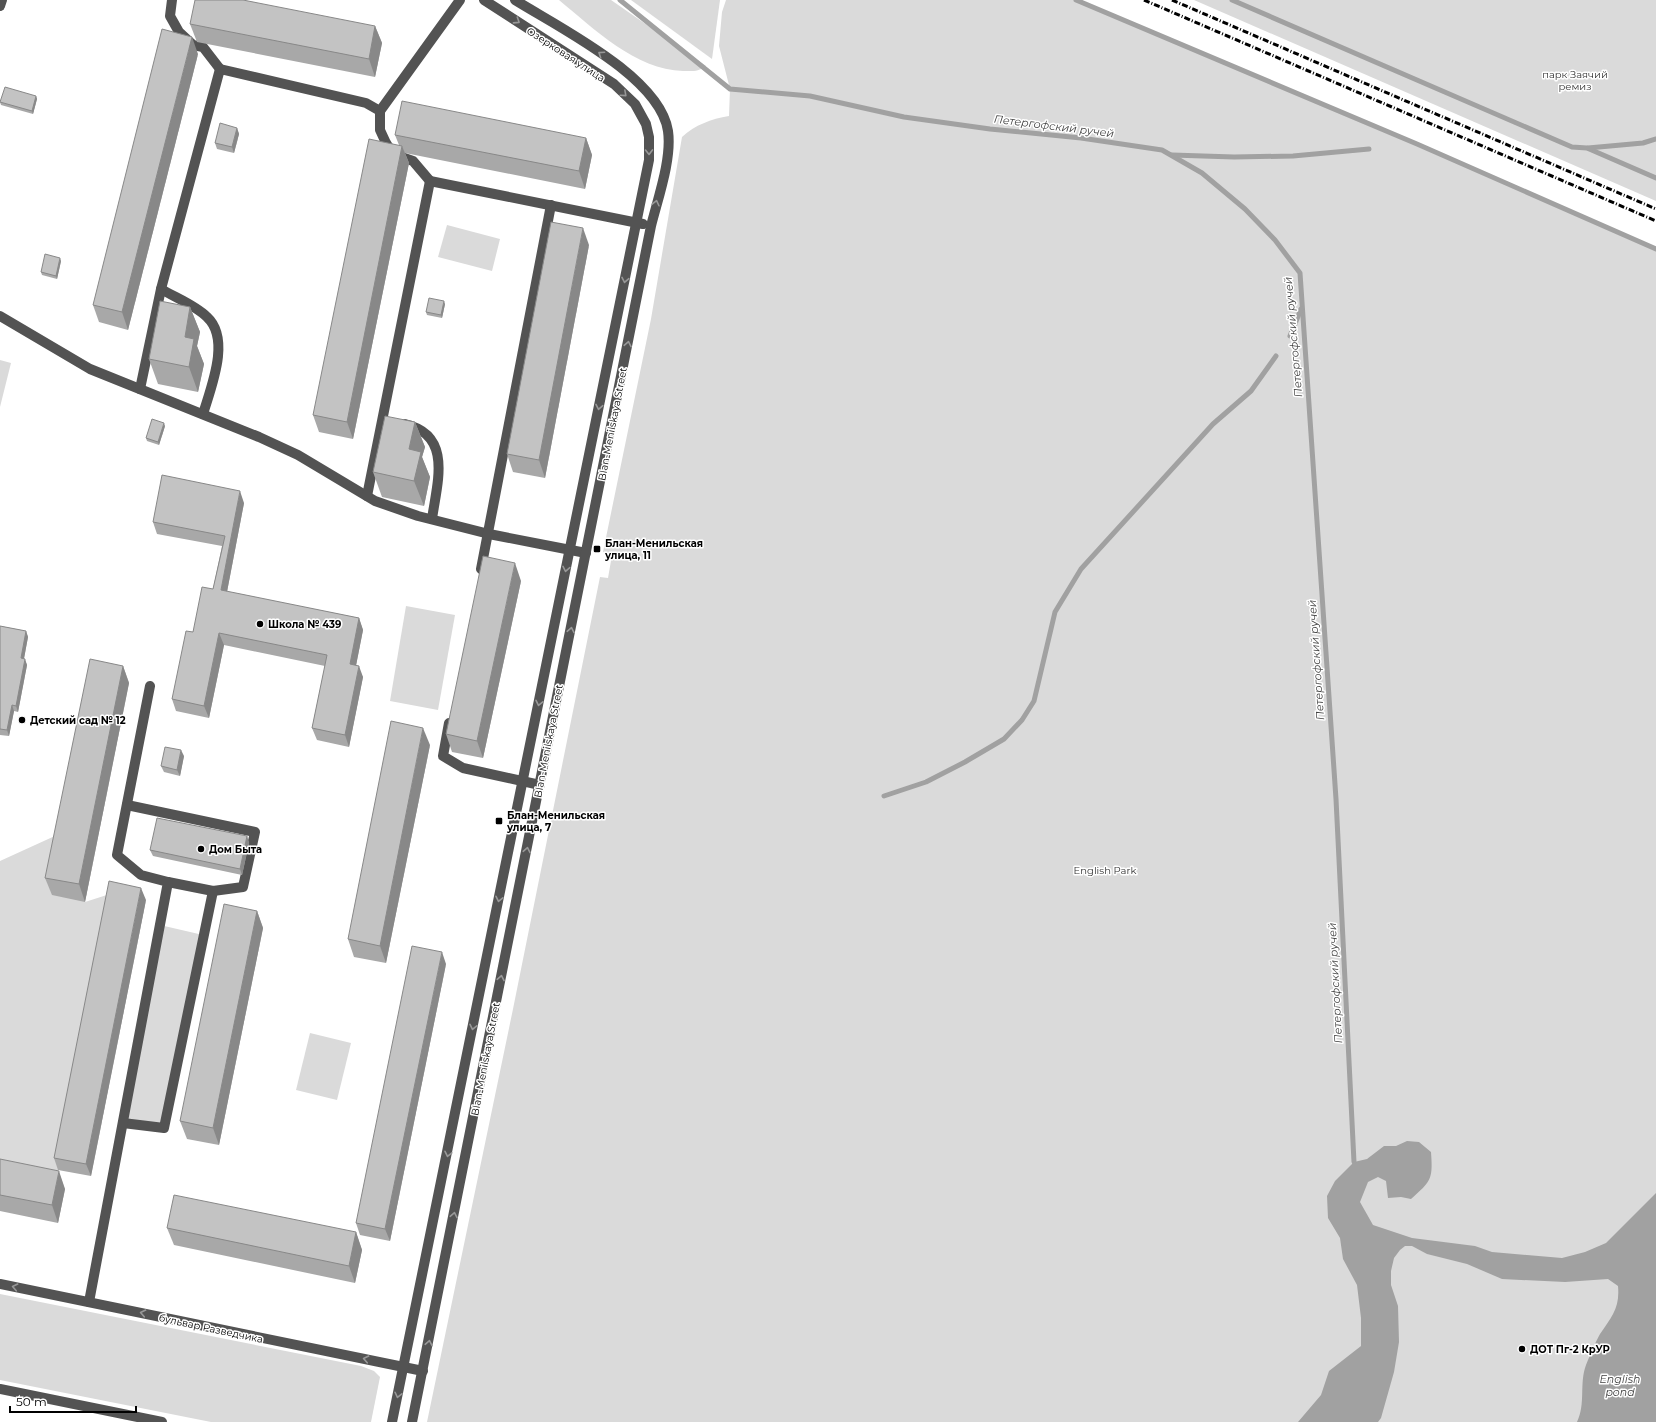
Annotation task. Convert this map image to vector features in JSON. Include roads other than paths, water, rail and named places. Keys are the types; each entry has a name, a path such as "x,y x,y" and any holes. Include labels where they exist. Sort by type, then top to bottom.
{"street":[{"path":"0,6 2,0"},
{"path":"172,0 170,16 179,32 193,45 203,47 220,69 366,103 380,111"},
{"path":"460,0 380,111 380,130 393,154 413,160 430,181 651,226"},
{"name":"Озерковая улица","path":"484,0 614,84 635,104 642,114"},
{"name":"Озерковая улица","path":"515,0 617,65 644,88 659,109"},
{"path":"140,389 162,289 220,69"},
{"name":"Blan-Menilskaya Street","path":"412,1422 651,226 667,157 668,132 666,120 659,109"},
{"name":"Blan-Menilskaya Street","path":"392,1422 637,223 649,160 649,137 642,114"},
{"path":"367,496 430,181"},
{"path":"479,580 551,205"},
{"path":"162,289 206,316 215,326 219,346 215,373 203,414"},
{"path":"0,316 90,369 203,414 298,455 375,501 411,514 488,534 586,553"},
{"path":"382,418 418,427 433,440 440,460 432,519"},
{"path":"127,805 254,832 243,887 213,891 168,882 141,875 117,855 150,686"},
{"path":"452,710 443,756 463,768 540,785"},
{"path":"89,1302 168,882"},
{"path":"123,1123 164,1128 213,891"},
{"name":"бульвар Разведчика","path":"0,1284 423,1371"},
{"path":"0,1389 162,1422"}],"water":[{"name":"English pond","path":"1407,1141 1419,1142 1431,1152 1432,1169 1427,1184 1411,1199 1401,1197 1388,1198 1386,1181 1378,1177 1368,1182 1360,1202 1373,1225 1412,1238 1475,1246 1492,1252 1562,1258 1585,1252 1606,1243 1656,1193 1656,1422 1577,1422 1580,1415 1583,1379 1586,1365 1600,1334 1614,1312 1618,1300 1618,1286 1608,1279 1565,1282 1502,1279 1467,1264 1427,1254 1412,1246 1405,1246 1394,1258 1391,1271 1391,1285 1398,1306 1399,1342 1394,1372 1381,1418 1378,1422 1298,1422 1321,1395 1329,1371 1361,1346 1361,1318 1357,1285 1343,1259 1340,1238 1328,1218 1327,1196 1335,1181 1354,1162 1367,1159 1384,1146 1396,1146"}],"waterway":[{"name":"Петергофский ручей","path":"620,0 730,89 810,96 904,117 990,129 1081,138 1162,150 1202,173 1245,209 1275,240 1300,273 1336,799 1354,1162"},
{"path":"1076,0 1417,144 1656,249"},
{"path":"1232,0 1572,147 1587,148 1656,178"},
{"path":"1588,148 1643,143 1656,139"},
{"path":"1172,155 1234,157 1293,156 1369,149"},
{"path":"1290,336 1301,309"},
{"path":"884,796 926,782 965,762 1004,739 1022,720 1034,701 1055,612 1081,569 1213,424 1251,391 1276,356"}],"railway":[{"path":"1144,0 1656,221"},
{"path":"1172,0 1656,209"}],"place":[{"name":"Блан-Менильская улица, 11","path":"597,549"},
{"name":"Школа № 439","path":"260,624"},
{"name":"Детский сад № 12","path":"22,720"},
{"name":"Блан-Менильская улица, 7","path":"499,821"},
{"name":"Дом Быта","path":"201,849"},
{"name":"ДОТ Пг-2 КрУР","path":"1522,1349"}],"park label":[{"name":"парк Заячий ремиз","path":"1575,80"},
{"name":"English Park","path":"1105,870"}]}
